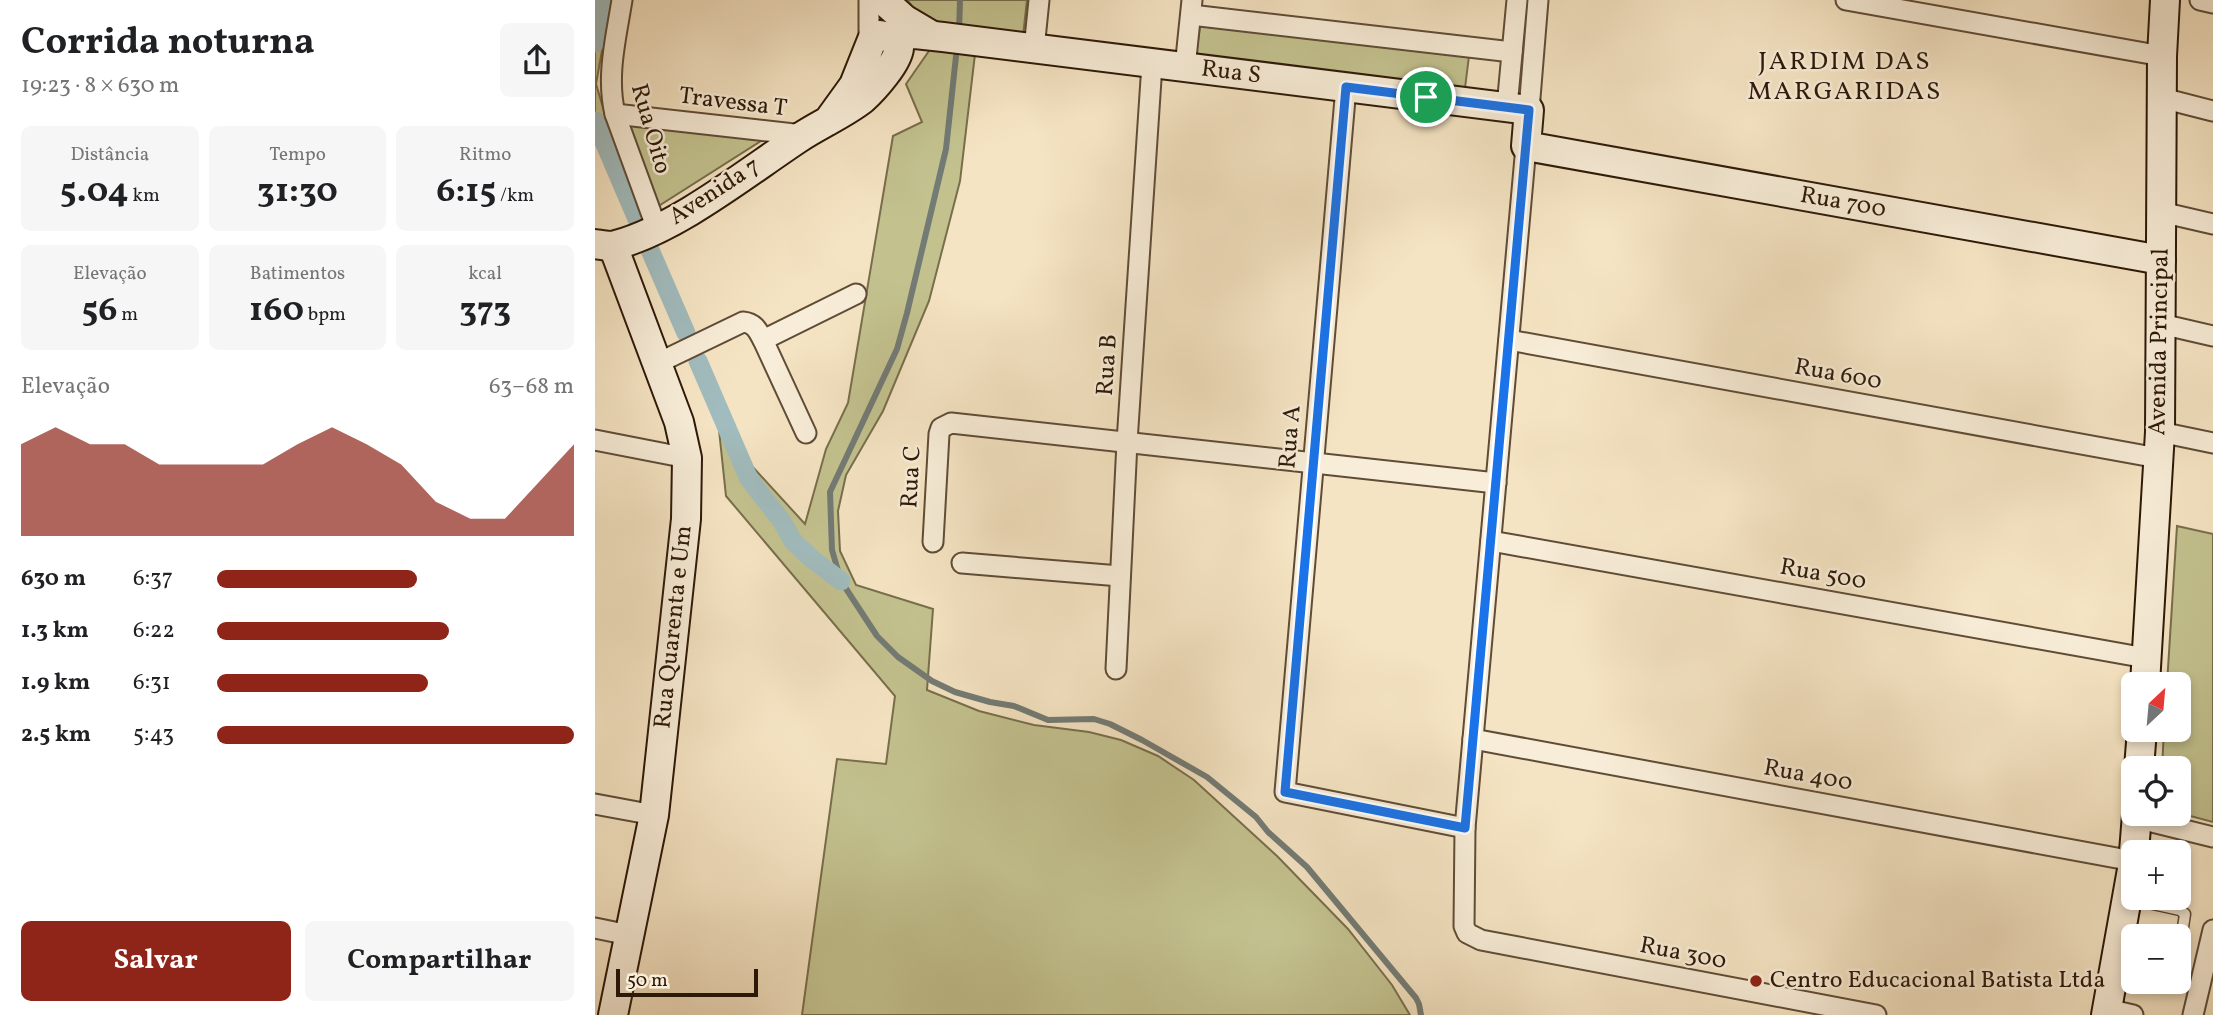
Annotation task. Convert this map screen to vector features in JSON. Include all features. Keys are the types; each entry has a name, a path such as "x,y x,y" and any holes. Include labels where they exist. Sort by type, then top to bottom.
{"street":[{"name":"Rua Oito","path":"622,0 610,95 657,229"},
{"path":"869,0 884,47"},
{"path":"874,0 884,47"},
{"path":"883,0 904,19 938,36"},
{"path":"1034,49 1039,0"},
{"path":"1465,828 1526,146 1518,108 1512,52 1517,0"},
{"path":"1518,108 1538,0"},
{"path":"1846,0 2162,56"},
{"name":"Avenida Principal","path":"2145,671 2159,445 2162,56 2165,0"},
{"path":"2200,0 2213,3"},
{"path":"1185,68 1191,7 1512,52"},
{"path":"884,47 938,36"},
{"name":"Rua S","path":"938,36 1518,108"},
{"name":"Avenida 7","path":"604,245 657,229 689,211 865,97 884,47"},
{"name":"Rua B","path":"1116,669 1127,442 1152,64"},
{"name":"Rua A","path":"1346,87 1285,792 1465,828"},
{"path":"2162,99 2213,111"},
{"name":"Travessa T","path":"615,114 803,135"},
{"name":"Rua 700","path":"1526,146 2161,260"},
{"path":"2161,212 2213,224"},
{"name":"Rua Quarenta e Um","path":"604,245 658,363 687,458 686,519 655,815 613,1015"},
{"path":"763,340 856,294"},
{"path":"658,363 743,322 755,326 806,433"},
{"path":"2161,324 2213,336"},
{"name":"Rua 600","path":"1509,340 2159,445 2213,443"},
{"name":"Rua C","path":"933,541 941,428 951,423 1127,442"},
{"path":"595,440 687,458"},
{"path":"1127,442 1496,483"},
{"name":"Rua 500","path":"1491,541 2145,671"},
{"path":"962,563 1120,576"},
{"name":"Rua 400","path":"1473,739 2121,861"},
{"path":"595,804 655,815"},
{"path":"2173,826 2213,837"},
{"name":"Rua 300","path":"1465,828 1464,926 1467,933 1481,940 1876,1015"},
{"path":"2116,1013 2126,910"},
{"path":"595,928 629,935"},
{"path":"2201,1006 2213,930"},
{"path":"595,1013 607,1015"}],"shaded area":[{"path":"595,0 611,0 596,84 613,141 595,140"},
{"path":"907,0 1027,0 1023,36 926,22"},
{"path":"1200,26 1469,56 1464,96 1195,62"},
{"path":"931,48 975,54 960,181 929,301 883,411 846,475 838,511 840,551 856,585 933,609 927,690 979,711 1034,725 1089,732 1121,740 1158,756 1194,780 1277,856 1348,929 1392,985 1410,1015 802,1015 837,759 886,764 895,696 726,496 719,430 805,524 826,449 848,403 893,136 922,122 906,84"},
{"path":"627,124 764,139 657,207"},
{"path":"2177,526 2213,534 2213,822 2191,816 2191,756 2163,756 2163,742 2191,742 2191,672 2168,672"}],"waterway":[{"path":"595,43 603,0"},
{"path":"959,33 960,0"},
{"path":"957,47 946,149 897,349 830,492 832,550 841,581 877,636 898,657 932,681 955,692 1014,706 1048,720 1094,719 1110,724 1207,777 1256,817 1268,832 1307,867 1416,998 1421,1015"},
{"path":"595,121 637,219"},
{"path":"650,250 686,333"},
{"path":"698,361 749,479 781,520 793,541 841,581"}],"place":[{"name":"Centro Educacional Batista Ltda","path":"1756,981"}],"district":[{"name":"JARDIM DAS MARGARIDAS","path":"1845,77"}],"route":[{"path":"1346,87 1426,97 1529,110 1465,828 1285,792 1346,87"}]}
